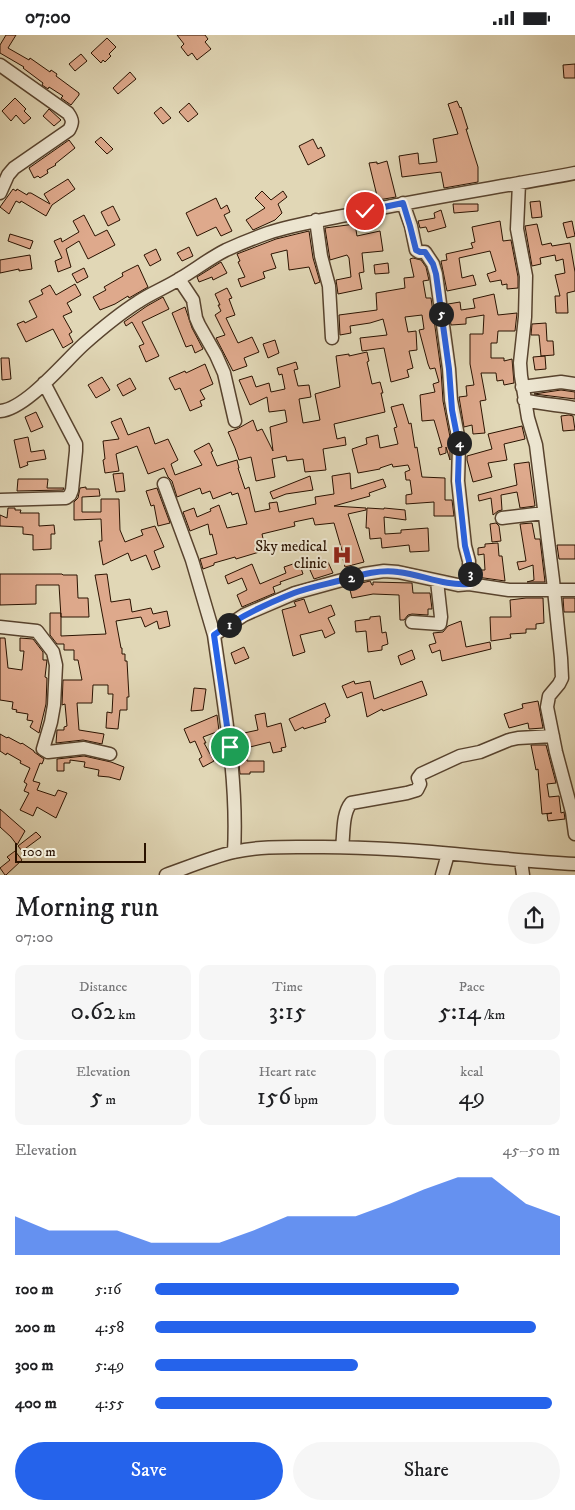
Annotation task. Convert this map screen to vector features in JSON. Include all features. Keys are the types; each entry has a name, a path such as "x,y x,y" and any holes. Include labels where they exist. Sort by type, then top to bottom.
{"street":[{"path":"0,65 68,113 72,119 72,125 69,130 14,168 8,175 0,193"},
{"path":"0,411 7,411 20,403 107,324 150,294 179,279 226,250 274,231 316,220 575,173"},
{"path":"519,183 516,229 526,276 525,317 520,363 523,394 536,445 561,658 562,678 548,699 547,707 572,813 575,834"},
{"path":"403,203 416,250 425,252 436,274 449,369 452,410 459,446 458,481 465,546 469,561 469,584"},
{"path":"316,220 321,256 329,286 332,338"},
{"path":"179,279 193,300 196,318 224,373 235,421"},
{"path":"523,394 561,382 575,384"},
{"path":"0,500 66,498 72,490 76,444 44,383"},
{"path":"523,394 543,404 557,404 575,408"},
{"path":"164,484 192,560 214,635 230,747 234,791 234,852"},
{"path":"502,518 544,513"},
{"path":"214,635 244,615 295,593 364,574 384,571 398,571 458,585 469,584 509,590 575,590"},
{"path":"412,622 440,624 441,617 436,581"},
{"path":"0,627 37,631 53,652 56,665 54,705 43,749 48,752 84,748 110,754"},
{"path":"342,847 347,808 351,803 417,790 420,784 418,778 424,771 460,755 480,752 518,738 553,736"},
{"path":"166,875 234,852 282,847 380,848 575,864"},
{"path":"442,875 448,854"},
{"path":"521,861 523,875"}],"building":[{"path":"6,35 16,35 8,48 29,60 30,58 50,72 51,70 79,93 71,105 61,98 63,96 42,85 43,83 24,67 0,53 0,45"},
{"path":"177,35 205,35 208,39 205,42 211,49 197,60 192,53 188,56 181,47 184,44"},
{"path":"107,38 116,47 109,54 111,56 101,63 91,53"},
{"path":"81,54 87,61 75,71 69,64"},
{"path":"575,64 575,78 564,78 563,65"},
{"path":"130,72 136,79 118,94 113,88"},
{"path":"15,98 26,109 24,111 31,118 24,124 16,115 11,121 2,111"},
{"path":"457,101 461,107 468,129 466,129 478,167 478,182 444,188 441,172 402,177 399,156 418,153 419,164 437,162 433,139 458,134 448,104"},
{"path":"189,103 198,114 188,122 179,112"},
{"path":"161,107 171,118 163,124 154,113"},
{"path":"49,109 61,120 54,126 43,116"},
{"path":"101,137 113,149 107,154 95,142"},
{"path":"313,139 318,149 321,147 325,156 308,165 299,146"},
{"path":"69,140 75,148 56,165 47,170 48,173 40,178 38,176 34,178 29,168"},
{"path":"387,161 396,197 378,200 369,163 377,162 377,164"},
{"path":"68,179 75,189 52,205 46,216 21,201 20,203 16,201 9,214 0,207 13,189 16,191 17,189 27,195 31,193 50,204 44,194"},
{"path":"262,191 271,200 283,191 287,197 278,204 282,213 275,220 253,230 246,220 265,208 255,198"},
{"path":"216,198 221,209 227,205 230,212 224,215 232,231 221,236 216,227 197,236 186,213"},
{"path":"540,201 542,217 532,218 530,202"},
{"path":"453,204 478,204 478,211 454,213"},
{"path":"113,206 120,220 108,226 101,212"},
{"path":"441,210 446,227 428,232 426,227 420,228 418,221 435,218 434,213"},
{"path":"84,215 95,236 107,230 115,245 88,259 79,241 66,249 71,267 58,272 55,261 62,258 54,241 61,238 62,242 79,232 73,221"},
{"path":"500,221 503,241 511,240 518,277 518,288 507,289 507,284 502,285 501,280 490,282 487,274 496,271 490,251 459,258 462,278 473,275 476,285 447,291 441,261 447,260 446,254 473,248 471,243 475,242 472,227"},
{"path":"572,221 575,236 567,238 563,223"},
{"path":"355,224 357,236 380,231 383,251 362,253 364,272 359,273 362,289 338,294 336,280 351,277 349,258 347,255 330,260 325,228"},
{"path":"537,224 542,245 551,243 552,246 570,243 575,272 575,291 567,293 568,313 556,313 555,296 560,296 555,275 565,273 563,259 556,261 555,255 540,258 541,264 532,266 525,226"},
{"path":"309,231 313,258 320,282 315,284 309,267 289,270 287,250 271,254 276,268 263,272 265,278 241,287 238,279 245,277 238,262 240,261 237,254 276,239"},
{"path":"10,234 33,241 30,249 8,241"},
{"path":"189,247 193,256 182,261 177,253"},
{"path":"156,249 161,260 150,266 144,255"},
{"path":"30,255 32,269 19,271 19,269 0,273 0,260"},
{"path":"410,259 421,260 426,267 429,280 423,281 426,298 431,298 441,370 443,401 450,437 450,460 446,447 446,453 440,455 438,448 442,447 434,420 422,421 420,395 435,392 433,384 439,382 435,368 430,369 428,364 419,330 424,329 422,315 405,317 408,332 416,331 417,350 409,351 413,368 407,370 409,377 391,382 384,348 362,351 360,338 387,335 383,319 350,326 351,333 340,335 339,315 377,310 376,293 405,288 404,278 414,277"},
{"path":"221,262 227,273 213,280 212,277 199,282 197,277"},
{"path":"388,263 389,273 375,274 374,265"},
{"path":"138,265 148,287 129,298 128,296 100,310 93,297 106,290 104,287 123,276 122,273"},
{"path":"84,268 88,277 77,283 72,274"},
{"path":"75,284 81,295 67,303 72,312 63,316 72,332 69,334 73,342 63,348 53,329 26,342 17,324 24,321 25,323 37,317 29,301 43,294 41,290 50,285 56,295"},
{"path":"227,288 232,298 229,299 235,315 226,318 238,343 252,337 259,352 244,358 247,366 233,371 216,338 225,335 215,315 221,311 215,294"},
{"path":"494,294 498,315 517,313 515,331 498,331 497,343 491,343 491,358 504,358 504,361 512,359 514,383 504,385 503,380 497,381 496,373 481,373 486,400 480,401 485,433 473,434 472,425 464,427 459,397 467,396 466,386 474,385 470,364 470,334 483,334 484,315 466,318 466,324 451,325 448,304 460,302 461,310 475,308 473,299"},
{"path":"163,297 169,309 142,322 159,356 146,362 139,346 144,344 132,322 126,326 124,322"},
{"path":"185,307 192,328 203,349 195,353 192,345 186,347 172,313"},
{"path":"546,323 547,341 553,341 554,355 541,356 539,335 531,335 532,324"},
{"path":"275,340 279,353 268,358 263,344"},
{"path":"367,352 369,361 367,362 372,384 380,382 385,412 334,424 337,439 345,437 346,445 323,449 326,470 305,472 303,459 287,461 286,456 272,459 275,477 256,481 251,457 239,460 228,432 253,420 257,431 262,429 273,451 270,427 287,422 285,410 269,412 267,397 250,405 239,380 252,376 256,387 269,383 271,392 285,389 282,374 279,375 277,368 296,362 298,369 294,370 298,386 309,385 311,397 299,399 303,423 320,420 315,394 340,387 336,356 349,354 349,356"},
{"path":"545,356 546,369 535,370 533,357"},
{"path":"1,358 9,358 11,379 2,380"},
{"path":"205,364 213,384 200,390 205,399 200,401 202,406 190,411 180,388 175,390 169,378 185,371 186,373"},
{"path":"102,377 110,390 96,398 88,385"},
{"path":"130,378 136,389 123,396 117,385"},
{"path":"561,390 575,392 575,399 534,394"},
{"path":"403,404 409,424 411,423 422,477 445,478 445,500 452,500 454,516 434,516 434,502 406,504 406,495 412,494 410,480 406,480 405,472 410,470 408,465 393,467 392,464 380,469 358,473 352,449 367,444 366,438 378,435 380,448 398,444 394,428 397,427 391,407"},
{"path":"36,412 43,427 31,432 25,417"},
{"path":"561,416 573,416 575,430 563,431"},
{"path":"121,418 128,435 149,427 155,444 168,439 178,460 171,464 175,475 202,465 194,451 209,443 217,466 237,460 245,489 249,487 255,512 270,509 269,503 277,502 279,512 316,504 315,497 334,494 332,476 350,473 351,489 383,479 386,487 369,493 370,496 334,506 366,508 366,510 348,514 364,562 345,567 334,523 315,525 313,518 294,522 295,526 262,534 266,550 214,563 214,565 203,569 200,559 217,554 212,534 210,535 208,524 190,531 183,512 194,508 197,517 219,505 227,528 247,524 238,493 232,495 231,492 213,499 210,491 202,494 200,488 177,497 172,481 164,468 148,474 137,446 116,454 119,471 105,473 103,441 119,439 111,422"},
{"path":"522,426 525,439 504,444 507,460 488,463 492,477 473,482 467,456 492,449 488,434"},
{"path":"28,437 31,452 44,450 46,459 27,462 28,465 20,468 14,440"},
{"path":"529,462 535,506 520,508 517,492 501,495 502,510 493,515 491,498 479,501 478,495 517,485 514,464"},
{"path":"123,473 125,491 116,492 113,474"},
{"path":"310,476 313,490 286,494 273,499 270,492"},
{"path":"18,479 48,479 47,488 64,488 63,490 17,491"},
{"path":"86,487 86,489 99,489 100,496 82,497 82,512 101,512 101,499 119,499 120,530 125,542 143,535 141,530 155,526 164,547 154,551 160,567 152,570 146,555 131,561 128,553 103,565 99,541 102,541 101,519 74,520 74,502 78,498 80,488"},
{"path":"157,488 170,523 158,526 154,505 151,506 146,491"},
{"path":"8,508 21,510 20,513 39,513 39,526 54,525 55,534 51,534 51,549 33,550 33,535 23,534 23,527 0,526 0,515 7,518"},
{"path":"367,508 405,510 406,520 384,517 385,534 401,533 401,530 428,528 429,551 410,552 409,545 382,548 381,538 370,539 369,528 366,528"},
{"path":"496,523 499,526 501,541 492,542 490,524"},
{"path":"532,523 535,539 540,539 545,582 527,582 534,580 533,565 519,570 517,562 526,561 520,524"},
{"path":"498,543 499,556 502,556 505,581 477,577 477,570 485,570 484,554 478,555 478,548 485,547 485,544"},
{"path":"557,545 575,545 575,559 559,559"},
{"path":"299,562 303,574 280,582 281,584 273,587 275,593 242,607 237,595 247,590 242,578 228,584 225,576 252,564 260,584 286,573 284,567"},
{"path":"328,562 333,573 314,579 310,570"},
{"path":"0,574 77,575 78,598 88,598 89,617 61,617 59,585 36,585 36,604 0,605"},
{"path":"107,574 111,602 130,599 132,612 151,608 153,614 167,611 170,626 159,629 157,621 145,627 141,617 116,621 122,654 125,654 125,661 127,661 129,697 127,697 127,710 120,710 118,729 106,728 107,712 112,713 113,694 108,694 108,685 93,685 92,703 77,703 79,730 104,734 102,744 83,740 56,743 57,730 64,730 64,727 67,726 65,704 62,705 63,680 82,680 78,660 74,660 74,650 64,650 64,644 57,644 50,635 50,613 61,613 61,636 106,634 95,575"},
{"path":"370,581 372,585 373,582 412,583 413,593 430,593 432,609 428,609 428,615 412,614 408,615 404,620 400,620 399,595 373,594 352,598 349,586"},
{"path":"543,598 544,623 536,624 536,629 526,629 526,633 510,634 511,638 491,641 490,617 511,617 510,600"},
{"path":"563,598 575,598 575,612 564,612"},
{"path":"304,599 309,613 331,605 335,615 328,618 335,633 325,638 322,630 300,635 305,652 293,656 282,610 296,606 294,602"},
{"path":"380,616 382,633 386,632 388,644 382,646 382,650 368,652 366,631 356,632 355,621"},
{"path":"461,621 466,647 490,642 491,649 442,661 440,650 432,653 429,645 436,643 433,633 443,632 448,626"},
{"path":"0,638 5,638 8,668 22,670 24,651 20,651 20,638 33,639 43,652 43,660 47,660 45,677 47,678 46,704 39,733 30,727 33,721 27,720 28,714 16,712 17,710 12,709 13,702 0,700"},
{"path":"244,647 249,658 235,664 231,653"},
{"path":"412,650 415,659 401,665 398,656"},
{"path":"354,681 355,684 370,681 374,699 422,681 427,695 383,711 382,709 367,717 362,692 347,698 342,686"},
{"path":"194,688 206,689 203,710 191,711"},
{"path":"538,701 543,728 529,729 528,723 509,728 504,714 523,708 522,704"},
{"path":"325,703 330,716 325,719 326,722 304,729 303,727 295,731 289,719"},
{"path":"265,713 267,727 281,723 286,747 281,748 282,751 273,753 270,742 246,748 247,761 264,761 264,772 240,774 236,733 258,730 255,715"},
{"path":"217,715 219,731 203,737 206,743 204,743 214,761 203,767 199,759 202,757 195,741 190,743 184,729"},
{"path":"0,734 22,743 44,759 42,764 40,763 33,781 40,783 37,790 55,796 58,790 67,793 56,818 37,807 33,816 20,810 29,793 24,791 27,784 24,782 30,768 7,753 6,755 0,751"},
{"path":"531,745 546,745 556,783 547,784 549,797 559,796 561,813 564,812 565,819 548,821 547,814 552,813 542,814 538,769 536,770"},
{"path":"84,756 124,767 120,780 98,776 99,770 84,767 85,762 70,760 70,763 64,763 64,771 57,771 57,759"},
{"path":"0,809 25,831 17,845 0,827"},
{"path":"36,832 41,837 22,851 18,846"},
{"path":"15,851 22,860 5,875 0,868 10,860 7,857"}],"place":[{"name":"Sky medical clinic","path":"342,555"}],"route":[{"path":"230,747 214,635 221,630 244,615 295,593 364,574 398,571 436,581 458,585 469,584 469,561 465,546 458,481 459,446 452,410 449,369 436,274 433,264 425,252 416,250 403,203 365,211"}]}
